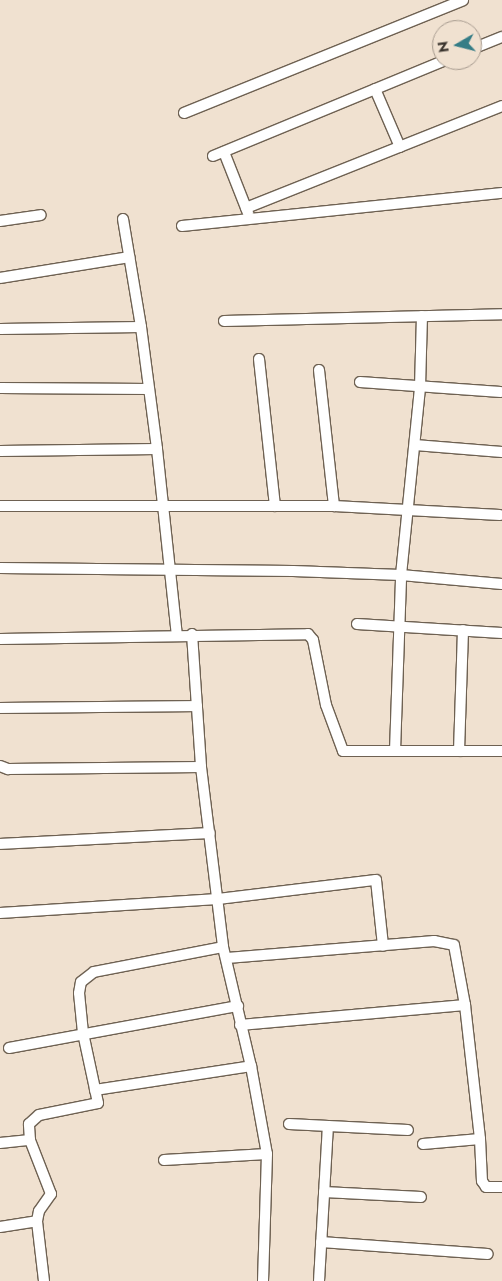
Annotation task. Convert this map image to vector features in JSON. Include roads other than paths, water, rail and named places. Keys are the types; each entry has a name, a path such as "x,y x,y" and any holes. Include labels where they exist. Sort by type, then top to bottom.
{"street":[{"path":"184,113 463,0"},
{"path":"482,45 502,37"},
{"path":"213,156 432,66"},
{"path":"375,89 400,147"},
{"path":"246,208 502,106"},
{"path":"224,152 250,218"},
{"path":"182,226 502,193"},
{"path":"0,221 41,215"},
{"path":"123,218 141,327 157,450 177,635"},
{"path":"0,278 129,257"},
{"path":"224,321 502,314"},
{"path":"395,751 401,625 401,575 410,510 420,387 422,316"},
{"path":"0,329 141,327"},
{"path":"259,359 275,506"},
{"path":"319,370 334,506"},
{"path":"360,382 501,392"},
{"path":"0,388 149,389"},
{"path":"415,445 502,452"},
{"path":"0,451 157,450"},
{"path":"0,506 162,508 334,506 500,515"},
{"path":"0,568 169,569 401,575 502,584"},
{"path":"358,624 401,625 502,633"},
{"path":"459,751 463,630"},
{"path":"192,634 201,767 223,947 251,1066 267,1154 263,1281"},
{"path":"0,639 192,634 308,634 311,636 326,705 341,750 345,752 502,751"},
{"path":"0,708 196,706"},
{"path":"0,766 8,769 201,767"},
{"path":"0,844 210,833"},
{"path":"0,913 218,899 376,880 383,946"},
{"path":"226,958 434,941 454,945 465,1005 480,1139 482,1181 486,1187 502,1187"},
{"path":"44,1281 38,1221 39,1211 51,1194 28,1130 32,1119 39,1115 96,1104 95,1090 83,1033 79,993 80,982 94,972 223,947"},
{"path":"240,1025 465,1005"},
{"path":"9,1048 238,1006"},
{"path":"95,1090 251,1066"},
{"path":"289,1124 408,1130"},
{"path":"319,1281 328,1126"},
{"path":"423,1144 480,1139"},
{"path":"0,1143 30,1140"},
{"path":"164,1160 267,1154"},
{"path":"324,1192 421,1197"},
{"path":"0,1227 38,1221"},
{"path":"321,1242 488,1254"}]}
